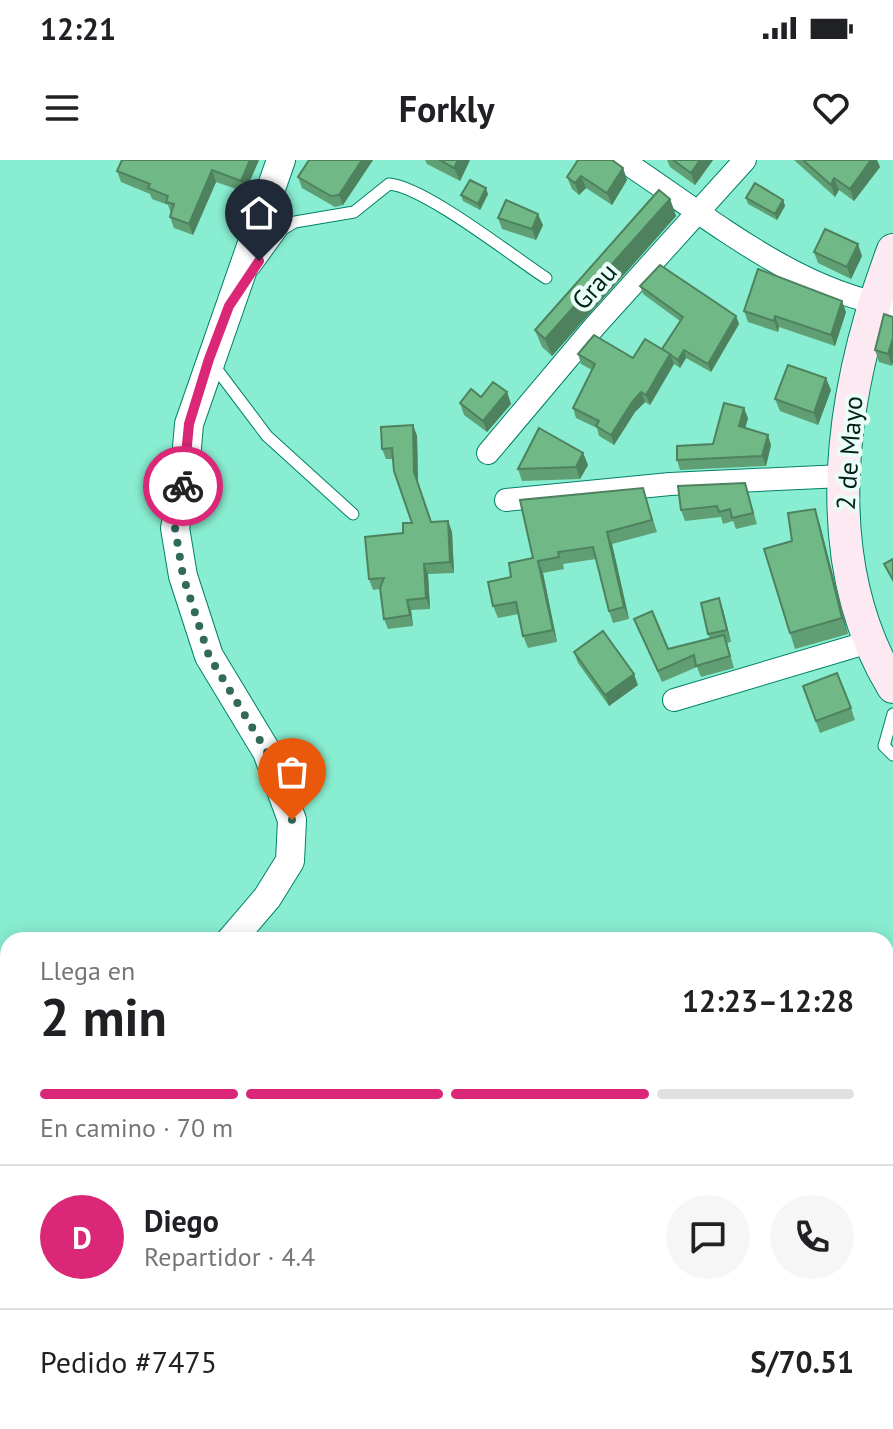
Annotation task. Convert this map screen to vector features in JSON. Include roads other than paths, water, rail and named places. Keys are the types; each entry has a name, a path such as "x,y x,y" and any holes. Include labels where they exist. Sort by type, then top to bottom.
{"main road":[{"name":"2 de Mayo","path":"893,250 883,304 850,398 842,476 844,529 875,647 893,687"}],"street":[{"path":"238,932 267,898 290,861 292,820 267,752 209,656 183,576 175,528 189,424 209,359 281,160"},
{"path":"622,160 790,269 823,286 883,304"},
{"name":"Grau","path":"488,453 595,326 745,160"},
{"path":"506,500 655,485 842,476"},
{"path":"674,700 875,647"}],"lane":[{"path":"229,306 283,229 295,222 354,212 389,184 401,185 423,197 546,278"},
{"path":"209,359 267,436 353,514"},
{"path":"893,714 884,746 893,755"}]}
